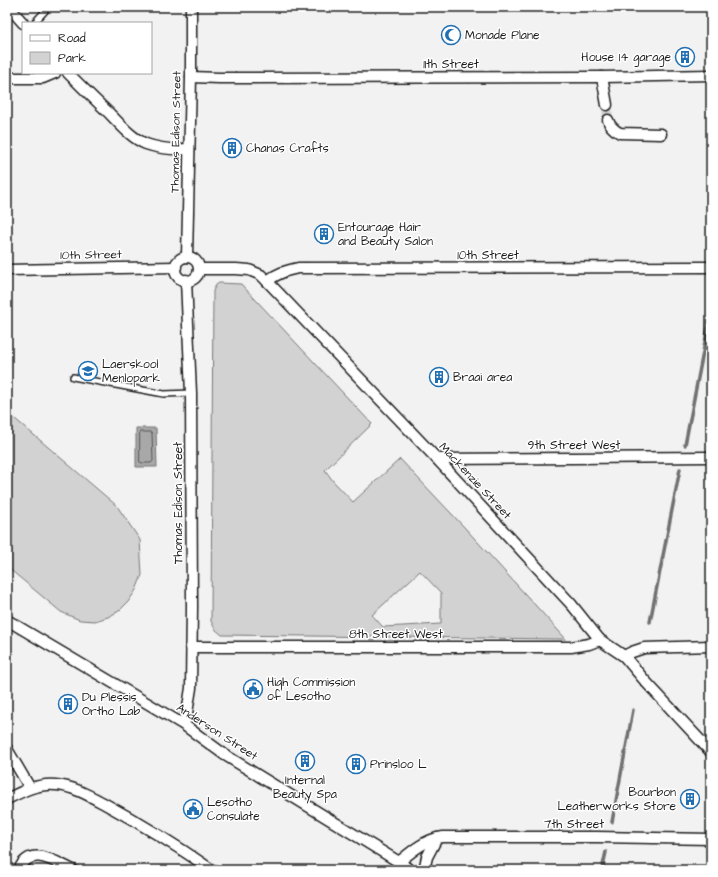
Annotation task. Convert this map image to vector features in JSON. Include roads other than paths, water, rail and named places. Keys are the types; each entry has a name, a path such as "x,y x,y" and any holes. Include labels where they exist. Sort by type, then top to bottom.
{"street":[{"path":"9,7 22,22"},
{"name":"Thomas Edison Street","path":"187,257 191,7"},
{"path":"7,78 43,78 53,74"},
{"path":"69,74 117,122 139,140 159,148 176,150 189,149"},
{"name":"11th Street","path":"190,77 602,77 711,75"},
{"path":"602,77 607,105"},
{"path":"608,120 610,126 620,133 661,134"},
{"path":"187,257 194,260 199,269 198,273 193,279 182,280 176,274 176,267 179,260 187,257"},
{"name":"10th Street","path":"7,270 176,267"},
{"name":"10th Street","path":"268,281 277,274 298,268 711,267"},
{"name":"Mackenzie Street","path":"199,269 249,270 261,275 268,281 437,459 572,605 600,640 624,656 711,752"},
{"name":"Thomas Edison Street","path":"184,725 190,695 191,647 191,393 186,280"},
{"name":"9th Street West","path":"437,459 711,457"},
{"name":"Anderson Street","path":"7,620 184,725 225,755 410,870"},
{"name":"8th Street West","path":"191,647 571,647 589,644 600,640"},
{"path":"624,656 644,648 711,646"},
{"path":"7,749 30,788"},
{"path":"7,799 30,788 43,785 57,784 71,788 133,819 208,869"},
{"name":"7th Street","path":"399,862 421,845 437,838 449,837 711,839"},
{"path":"424,870 427,858 437,838"},
{"path":"19,870 22,864 33,856 47,858 73,870"}],"lane":[{"path":"35,22 47,7"},
{"path":"73,377 164,394 191,393"}],"water":[{"path":"136,428 156,428 157,467 136,467"}],"waterway":[{"path":"685,445 711,311"},
{"path":"650,622 680,469"},
{"path":"612,822 633,710"},
{"path":"602,870 606,852"}],"tunnel":[{"path":"607,105 608,120"}],"place":[{"name":"Monade Plane","path":"451,35"},
{"name":"House 14 garage","path":"685,57"},
{"name":"Chanas Crafts","path":"232,148"},
{"name":"Entourage Hair and Beauty Salon","path":"324,234"},
{"name":"Laerskool Menlopark","path":"88,371"},
{"name":"Braai area","path":"439,377"},
{"name":"High Commission of Lesotho","path":"253,689"},
{"name":"Du Plessis Ortho Lab","path":"68,704"},
{"name":"Internal Beauty Spa","path":"305,761"},
{"name":"Prinsloo L","path":"356,764"},
{"name":"Bourbon Leatherworks Store","path":"690,799"},
{"name":"Lesotho Consulate","path":"193,809"}]}
